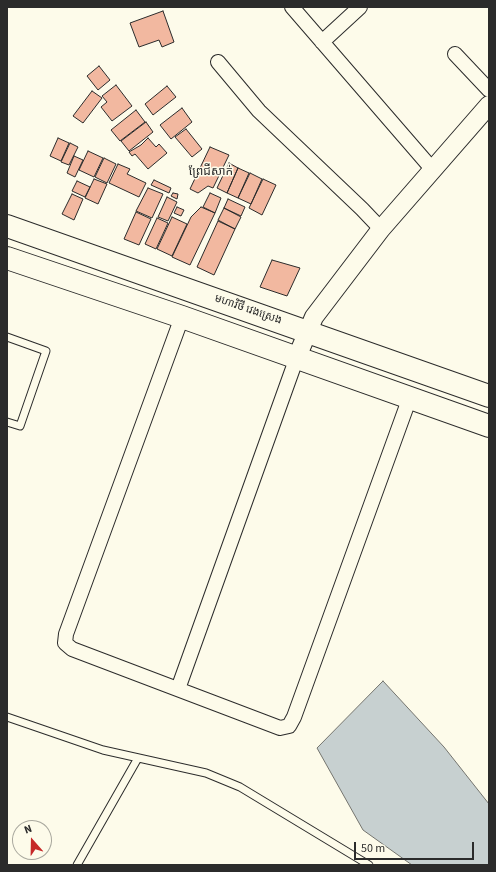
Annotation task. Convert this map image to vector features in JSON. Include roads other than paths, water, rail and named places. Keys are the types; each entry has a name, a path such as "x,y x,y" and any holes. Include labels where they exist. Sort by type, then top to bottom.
{"main road":[{"name":"មហាវិថី វេងស្រេង","path":"7,226 489,396"},
{"path":"8,261 182,317 489,426"}],"street":[{"path":"292,7 433,170"},
{"path":"322,42 360,7"},
{"path":"455,54 489,90"},
{"path":"218,62 259,111 381,229"},
{"path":"178,689 297,357 314,317 381,229 489,105"},
{"path":"182,317 66,634 66,643 72,649 280,728 289,726 294,717 410,397"}],"lane":[{"path":"7,337 46,351 20,426 7,422"},
{"path":"7,717 104,750 206,773 240,787 370,865"},
{"path":"77,865 138,758"}],"district":[{"name":"ព្រែជីសាក់","path":"211,172"}]}
